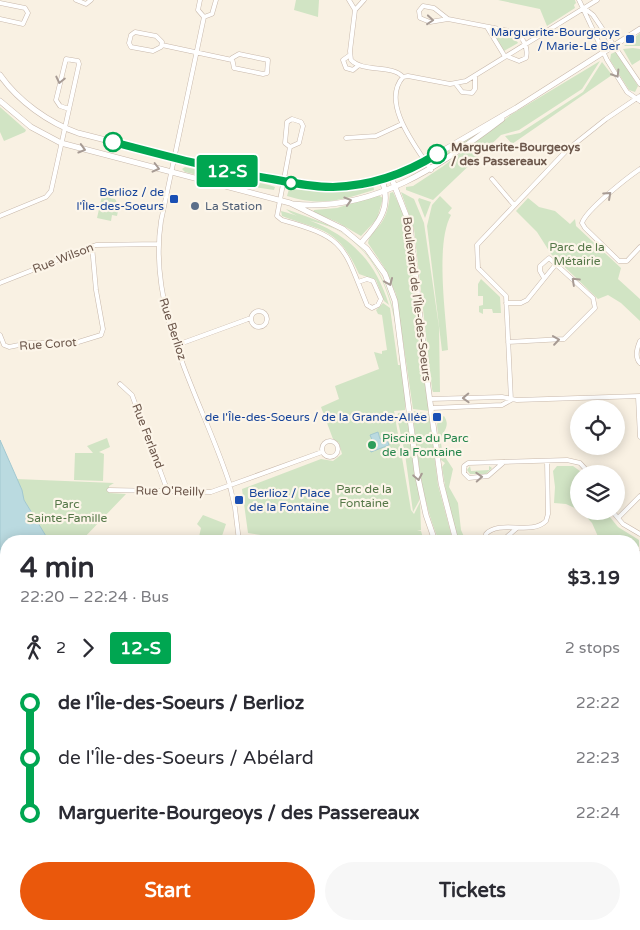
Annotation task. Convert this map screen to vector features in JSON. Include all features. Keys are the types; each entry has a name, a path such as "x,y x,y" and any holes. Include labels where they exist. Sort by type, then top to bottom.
{"street":[{"path":"76,0 86,4 91,0"},
{"name":"Rue Berlioz","path":"200,0 198,11 204,17"},
{"name":"Rue Berlioz","path":"204,17 212,14 216,0"},
{"path":"349,0 355,10"},
{"path":"364,0 355,10 350,55 352,61 359,65 397,72 403,77"},
{"path":"421,0 424,6 436,9 448,19"},
{"path":"511,400 505,294 478,268 476,248 479,241 568,149 606,119 639,99 628,92 604,52 586,19 580,0"},
{"path":"431,170 402,124 396,99 398,84 403,77 408,76 456,84 475,77 597,0"},
{"path":"0,3 25,8 28,13 23,24 0,19"},
{"path":"424,6 420,8 419,14 423,20 430,22 448,19 487,27 516,33 527,51 523,60 517,61 506,57 487,27"},
{"path":"584,8 593,15 640,84"},
{"name":"Rue Berlioz","path":"204,17 173,158 158,244 162,297 177,345 230,487 238,535"},
{"path":"0,76 12,90 35,109 65,128 173,158 283,182 331,187 382,180 425,162 516,108 640,29"},
{"path":"136,32 156,36 161,40 162,45 154,51 131,46 129,43 131,34 136,32"},
{"path":"162,45 232,60"},
{"path":"239,54 267,60 269,64 267,73 263,74 236,68 232,65 232,60 234,55 239,54"},
{"path":"350,55 344,60 346,68 353,70 359,65"},
{"path":"0,216 50,193 62,143 79,64 78,61 66,59 56,100 60,106 69,109"},
{"path":"456,84 462,92 472,93 475,89 475,77"},
{"name":"Boulevard de l'Île-des-Soeurs","path":"0,101 31,127 62,143 290,203 338,226 361,243 382,269 395,301 417,473 427,520 433,535"},
{"path":"290,203 332,206 395,186 431,170 516,108"},
{"path":"290,147 299,143 303,124 292,119 287,122 284,139 290,147 278,200 278,217 317,231 330,238 347,256 368,306 372,308 378,305 381,299 373,281 368,279 358,282"},
{"path":"346,138 376,135 402,124"},
{"path":"640,168 602,200 584,218 582,223 584,228 619,261 627,260 640,248"},
{"name":"Boulevard de l'Île-des-Soeurs","path":"391,177 406,209 411,229 442,491 454,535"},
{"path":"492,179 514,205"},
{"path":"361,243 383,215 386,203 382,180"},
{"name":"Rue Wilson","path":"0,283 92,246 110,243 158,244"},
{"name":"Rue Corot","path":"0,335 4,345 11,347 29,343 75,343 101,335 104,329 96,290 92,246"},
{"path":"508,342 564,339 595,308 593,298 548,258 541,264 540,271 544,278"},
{"path":"506,303 526,301 556,264"},
{"path":"177,345 251,318 255,312 260,311 265,314 267,321 264,326 258,327 254,325 251,318"},
{"path":"640,342 637,359 640,363"},
{"name":"Rue Ferland","path":"120,384 132,394 168,492"},
{"path":"430,399 502,397 511,400 639,397 640,437"},
{"path":"432,408 502,405 511,400"},
{"path":"326,442 333,442 337,445 337,453 333,456 326,456 322,452 322,446 326,442"},
{"name":"Rue O'Reilly","path":"110,490 207,493 230,487 322,452"},
{"path":"486,535 490,530 540,525 547,520 547,461"},
{"path":"504,462 487,477 469,478 464,473 464,466 468,463 504,462 547,461 575,461 582,465"},
{"path":"625,511 640,496"},
{"path":"621,520 640,534"},
{"path":"508,535 516,528"}],"green space":[{"path":"296,0 319,0 318,17 294,10"},
{"path":"498,0 575,0 576,3 574,5 575,8 547,26 540,9"},
{"path":"496,31 513,35 518,43 504,51 494,34"},
{"path":"640,33 640,46 624,46"},
{"path":"623,49 640,49 640,60 632,65"},
{"path":"615,52 638,86 635,92 629,90 610,60 611,54"},
{"path":"600,61 582,89 519,130 501,135 433,200 406,190 406,187 413,186 442,167 512,114"},
{"path":"602,62 612,75 512,144 505,136 520,133 583,92"},
{"path":"0,107 26,130 25,132 4,141 0,132"},
{"path":"481,130 482,132 436,163 434,160"},
{"path":"185,167 275,187 274,190 229,183 185,172 182,169"},
{"path":"373,185 374,190 331,201 311,201 287,196 289,189 345,189"},
{"path":"393,192 403,213 407,230 429,411 413,409 396,294 384,267 368,243 370,237 385,217 390,193"},
{"path":"401,192 414,199 424,223 439,327 440,392 433,392 432,389 414,229"},
{"path":"378,195 383,198 377,219 361,236 337,222 313,212 314,210 337,208"},
{"path":"102,196 115,199 119,206 117,216 112,215 111,221 97,218"},
{"path":"440,196 452,208 448,213 451,215 446,228 442,261 448,350 442,351 427,226 432,205"},
{"path":"419,198 431,202 425,218 418,200"},
{"name":"Parc de la Métairie","path":"528,198 539,207 555,211 570,224 575,219 576,226 621,268 618,279 640,299 640,321 621,303 608,295 598,299 551,254 537,232 516,211"},
{"path":"286,209 326,224 339,231 348,238 335,229 302,218"},
{"path":"281,211 319,224 349,243 373,269 382,285 389,305 384,301 376,280 359,274 344,248 337,240 320,229 282,216"},
{"name":"Parc de la Fontaine","path":"378,271 384,283 392,304 397,327 406,397 405,410 394,411 411,510 414,514 420,502 421,530 417,531 421,531 422,535 261,535 248,533 242,489 321,459 333,461 342,454 339,443 333,439 321,407 339,399 335,386 379,369 374,352 382,354 382,351 387,350 382,315 378,314 376,310 383,303 390,308 398,365 400,365 391,306"},
{"path":"481,279 500,297 501,313 493,313 492,309 483,309 483,314 479,312 479,306 483,305 483,296 478,296 478,284"},
{"path":"413,411 429,414 438,485 451,535 437,535 433,526 424,494"},
{"path":"407,412 419,494 419,501 413,512 405,454 397,417 398,413"},
{"path":"439,413 442,413 441,418 444,416 447,424 441,443 453,469 449,487 458,503 463,535 457,535 448,505 442,467 445,463 441,460 437,425"},
{"path":"107,438 110,447 99,452 104,454 103,481 74,480 75,453 93,453 87,446"},
{"path":"470,466 471,471 489,470 489,466 492,468 486,474 470,474 467,470"},
{"path":"557,466 570,466 570,506 554,503 553,471"},
{"name":"Parc Sainte-Famille","path":"16,479 114,483 109,486 109,493 126,494 87,535 45,535 24,500"},
{"path":"203,515 226,524 222,535 199,535 201,528 197,524"},
{"path":"589,520 612,520 618,527 631,535 597,535"}],"water":[{"path":"378,432 380,439 386,437 389,445 371,452 368,444 373,442 370,435"},
{"path":"0,440 22,490 24,500 45,535 0,535"}],"bus line":[{"name":"12-S","path":"113,142 242,174 323,187 382,180 414,168 437,154"}],"place":[{"name":"Marguerite-Bourgeoys / Marie-Le Ber","path":"630,39"},
{"name":"Marguerite-Bourgeoys / des Passereaux","path":"437,154"},
{"name":"Berlioz / de l'Île-des-Soeurs","path":"174,199"},
{"name":"La Station","path":"195,206"},
{"name":"de l'Île-des-Soeurs / de la Grande-Allée","path":"437,417"},
{"name":"Piscine du Parc de la Fontaine","path":"372,445"},
{"name":"Berlioz / Place de la Fontaine","path":"239,500"}]}
